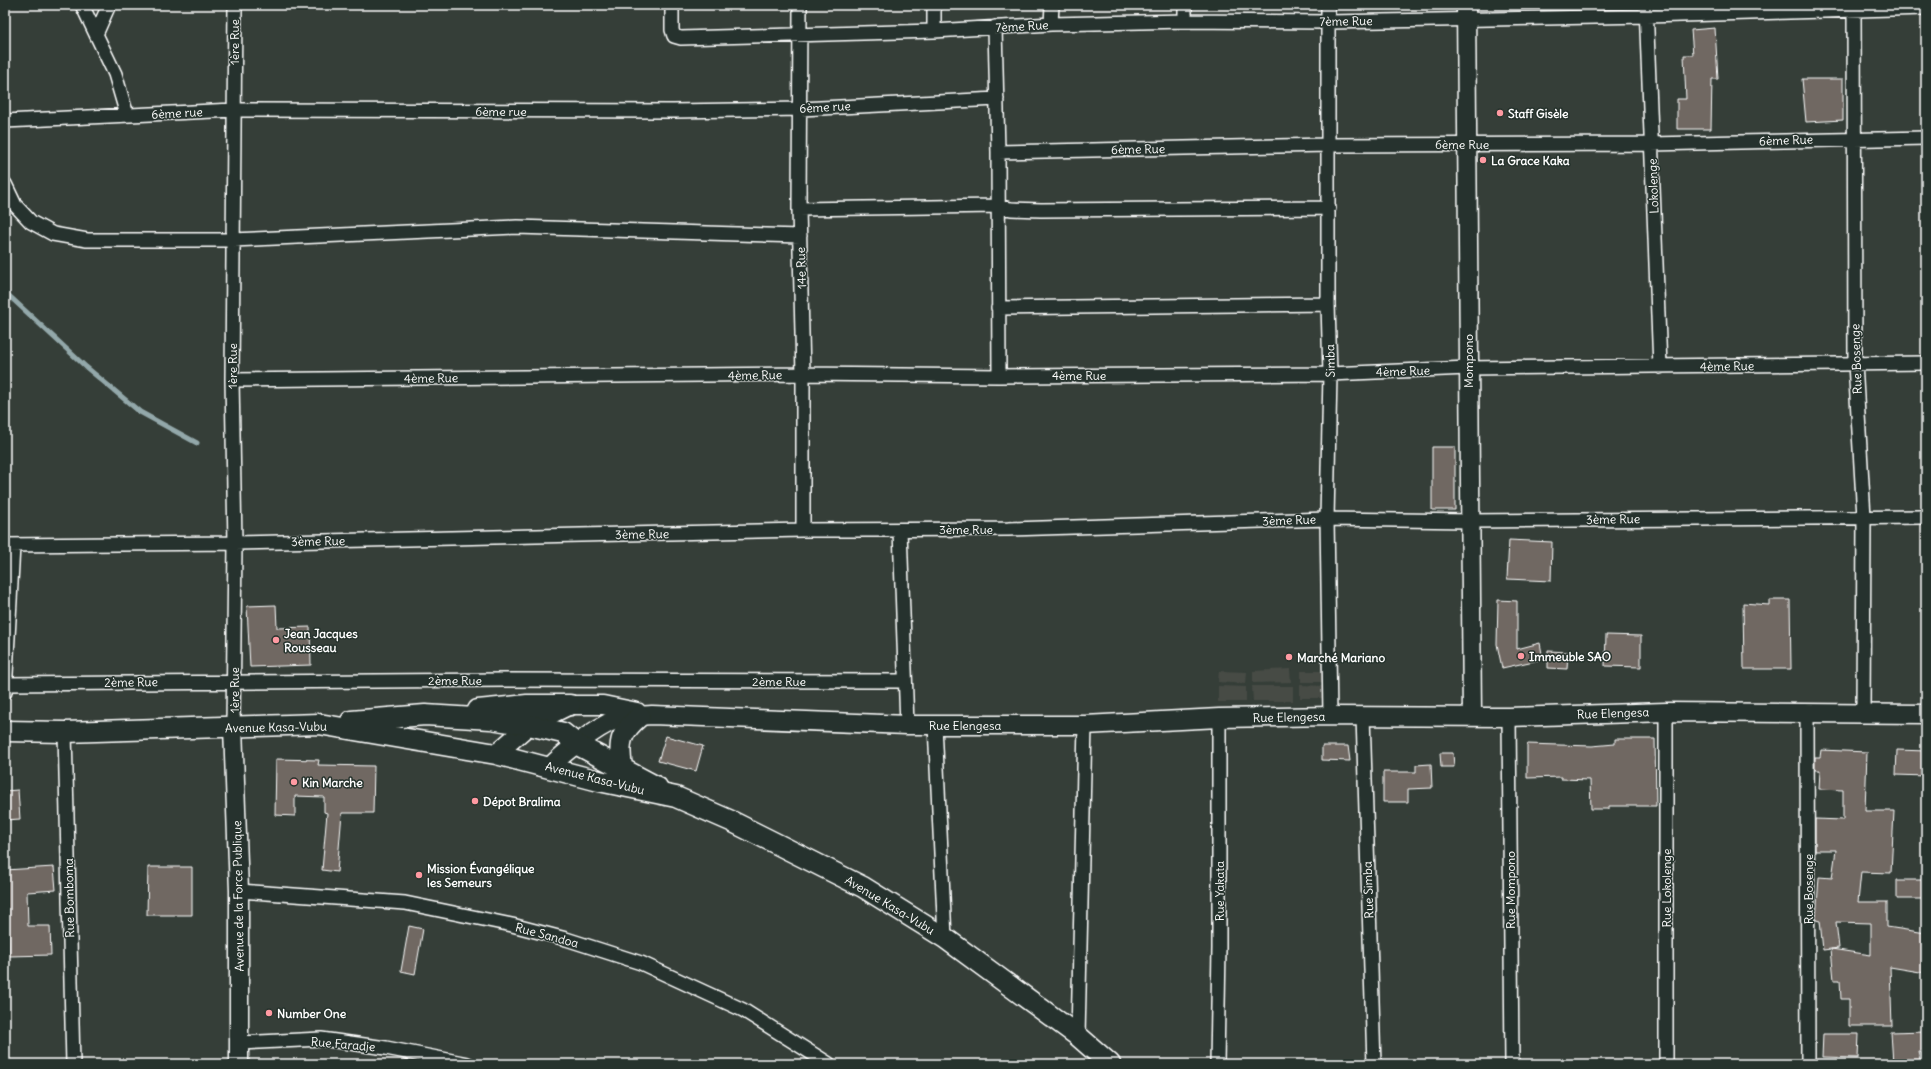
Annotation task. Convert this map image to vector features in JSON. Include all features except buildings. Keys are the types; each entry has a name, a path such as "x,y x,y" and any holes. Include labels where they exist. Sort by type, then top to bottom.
{"main road":[{"path":"439,716 527,705 570,705"},
{"path":"319,724 425,715 491,719 530,726 563,733 578,745 676,797"},
{"path":"622,768 619,750 620,741 630,724 646,715"},
{"name":"Avenue Kasa-Vubu","path":"5,731 65,732 319,724 496,754 599,781 676,797 731,821 862,887 946,938 1078,1036 1110,1064"}],"street":[{"path":"82,5 97,32 116,74 127,115"},
{"path":"97,32 109,5"},
{"name":"1ère Rue","path":"234,5 232,240 232,380 235,543 234,727"},
{"name":"7ème Rue","path":"672,5 672,30 674,36 681,38 934,31 1051,24 1185,21 1328,22 1466,12 1926,8"},
{"name":"14e Rue","path":"800,5 801,109 799,209 803,374 803,530"},
{"path":"934,5 934,31"},
{"path":"1051,24 1052,5"},
{"path":"1185,5 1185,21"},
{"name":"Simba","path":"1328,5 1328,304 1330,374 1327,519 1330,716"},
{"name":"Rue Bosenge","path":"1854,8 1855,364 1864,517 1863,713"},
{"name":"Lokolenge","path":"1647,11 1660,367"},
{"name":"Mompono","path":"1466,12 1472,717"},
{"path":"995,27 998,152 997,206 999,376"},
{"name":"6ème rue","path":"5,121 234,110 673,111 801,109 997,99"},
{"name":"6ème Rue","path":"998,152 1329,145 1651,144 1855,138 1926,138"},
{"path":"5,184 15,205 31,222 53,234 87,240 232,240 517,227 800,236"},
{"path":"799,209 997,206 1011,209 1041,210 1329,208"},
{"path":"998,308 1328,304"},
{"name":"4ème Rue","path":"232,380 803,374 999,376 1330,374 1468,368 1926,363"},
{"name":"3ème Rue","path":"9,546 235,543 803,530 1008,529 1327,519 1470,521 1926,517"},
{"path":"900,530 907,725"},
{"path":"5,692 9,546"},
{"name":"2ème Rue","path":"5,684 234,682 905,681"},
{"path":"496,754 530,726 570,705 603,705 646,715"},
{"name":"Rue Elengesa","path":"646,715 907,725 1085,725 1219,718 1330,716 1509,717 1666,712 1926,714"},
{"name":"Rue Lokolenge","path":"1666,712 1666,1064"},
{"name":"Rue Bosenge","path":"1807,714 1808,1064"},
{"path":"550,767 610,722 646,715"},
{"name":"Rue Simba","path":"1363,716 1374,1064"},
{"name":"Rue Mompono","path":"1509,717 1512,1064"},
{"name":"Rue Yakata","path":"1217,1064 1219,948 1219,718"},
{"path":"935,725 946,938"},
{"path":"1078,1036 1085,725"},
{"name":"Avenue de la Force Publique","path":"234,727 239,891 239,1064"},
{"name":"Rue Bomboma","path":"65,732 73,1064"},
{"name":"Rue Sandoa","path":"239,891 405,903 512,925 566,939 641,963 743,1010 830,1064"},
{"name":"Rue Faradje","path":"240,1043 321,1040 386,1048 468,1064"}],"shaded area":[{"path":"1290,669 1291,682 1253,683 1253,671"},
{"path":"1219,671 1247,672 1246,684 1218,682"},
{"path":"1301,671 1322,671 1322,682 1301,682"},
{"path":"1300,685 1323,686 1322,698 1300,698"},
{"path":"1218,686 1246,687 1246,702 1218,702"},
{"path":"1252,686 1293,686 1293,701 1253,701"}],"waterway":[{"path":"5,292 86,367 140,412 197,443"}],"place":[{"name":"Staff Gisèle","path":"1500,113"},
{"name":"La Grace Kaka","path":"1483,160"},
{"name":"Jean Jacques Rousseau","path":"276,640"},
{"name":"Immeuble SAO","path":"1521,656"},
{"name":"Marché Mariano","path":"1289,657"},
{"name":"Kin Marche","path":"294,782"},
{"name":"Dépot Bralima","path":"475,801"},
{"name":"Mission Évangélique les Semeurs","path":"419,875"},
{"name":"Number One","path":"269,1013"}]}
